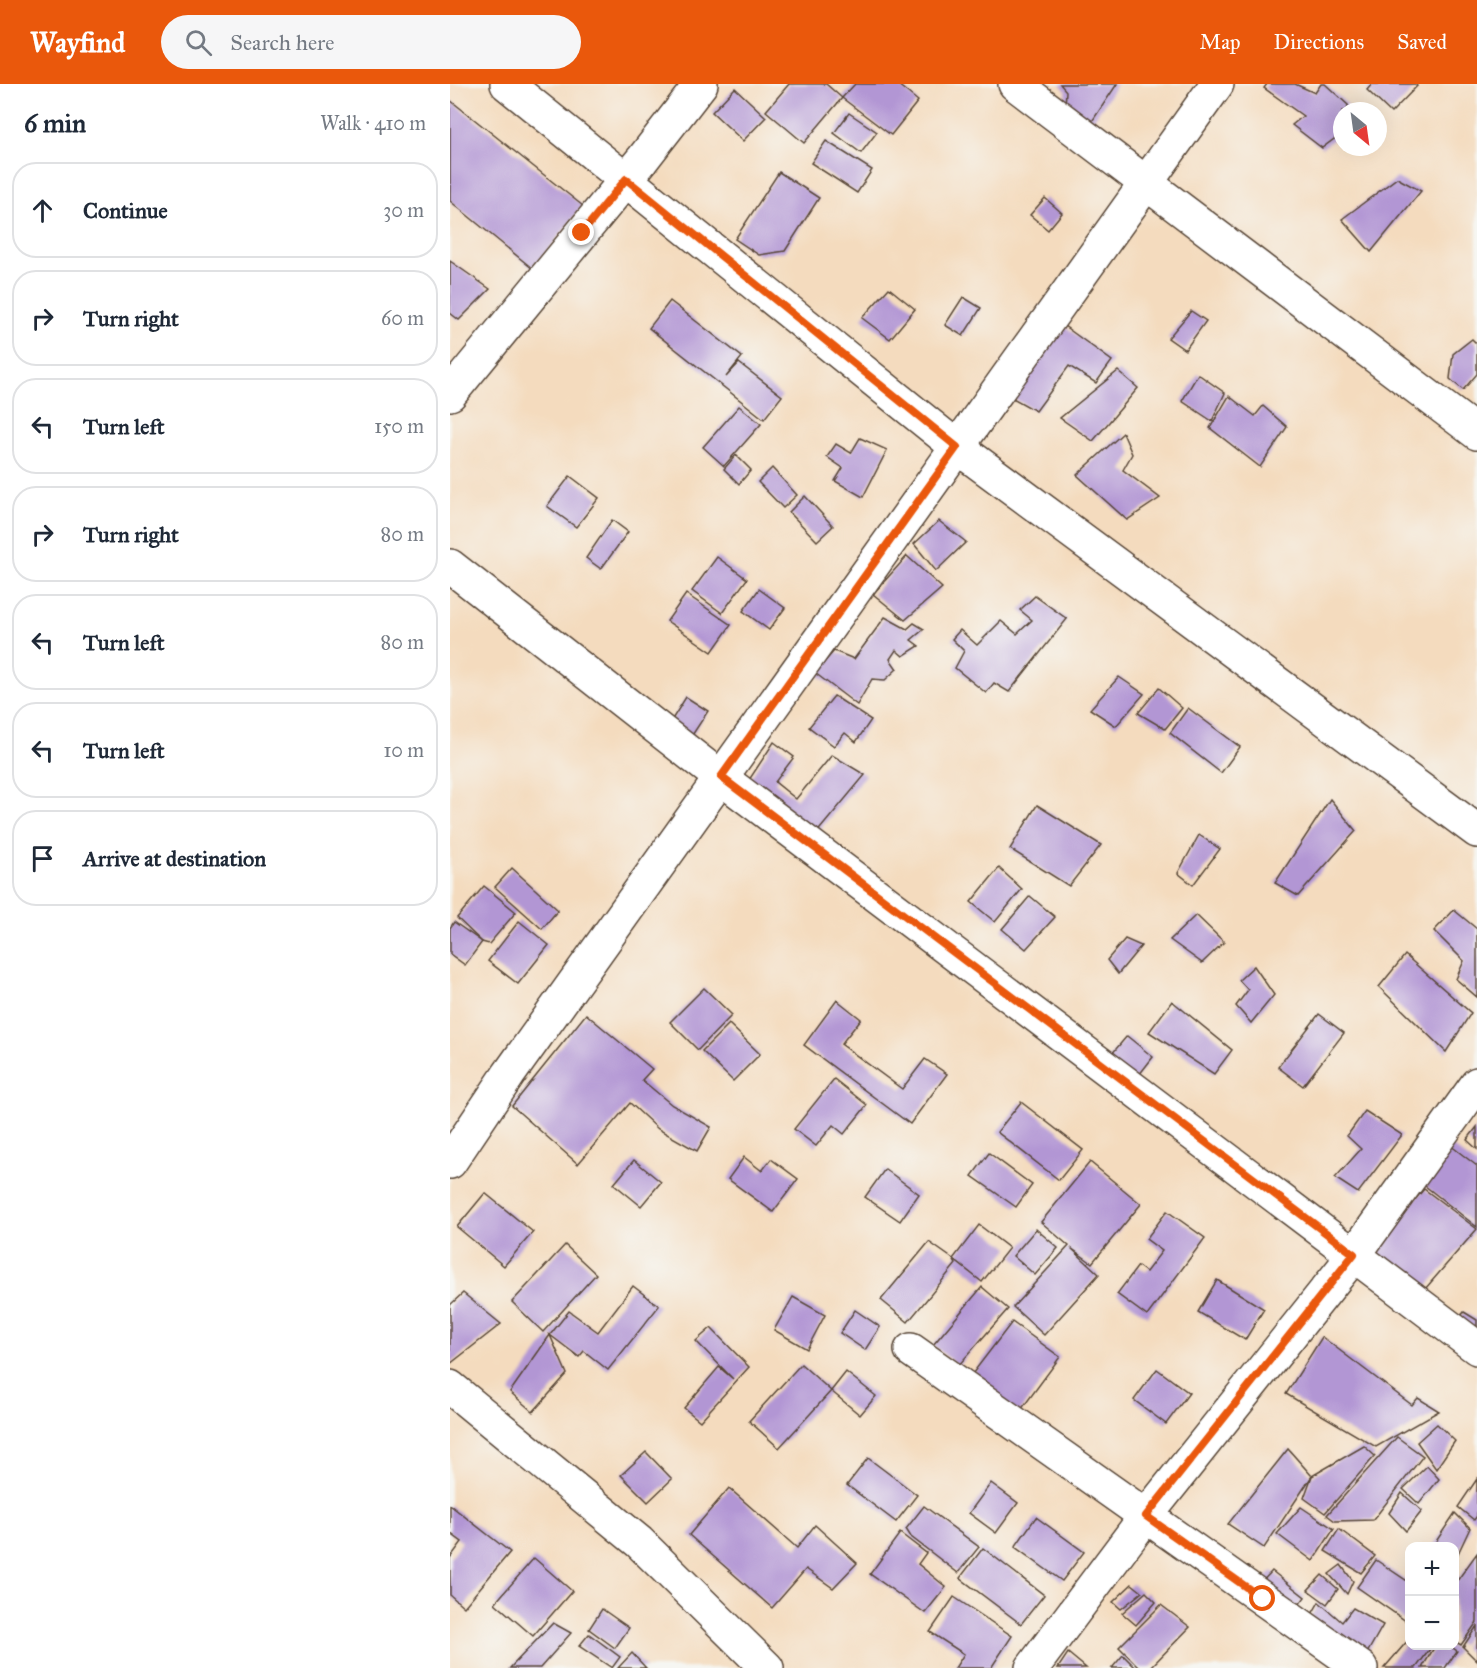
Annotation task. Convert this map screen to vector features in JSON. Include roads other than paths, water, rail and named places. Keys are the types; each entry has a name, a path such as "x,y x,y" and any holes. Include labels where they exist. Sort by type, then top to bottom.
{"street":[{"path":"507,84 957,447 1477,831"},
{"path":"450,394 701,84"},
{"path":"1015,84 1477,433"},
{"path":"450,1162 721,777 1217,84"},
{"path":"450,566 721,777 1477,1348"},
{"path":"1032,1668 1146,1516 1354,1254 1477,1084"},
{"path":"910,1350 1362,1668"},
{"path":"450,1387 639,1542 767,1668"}]}
